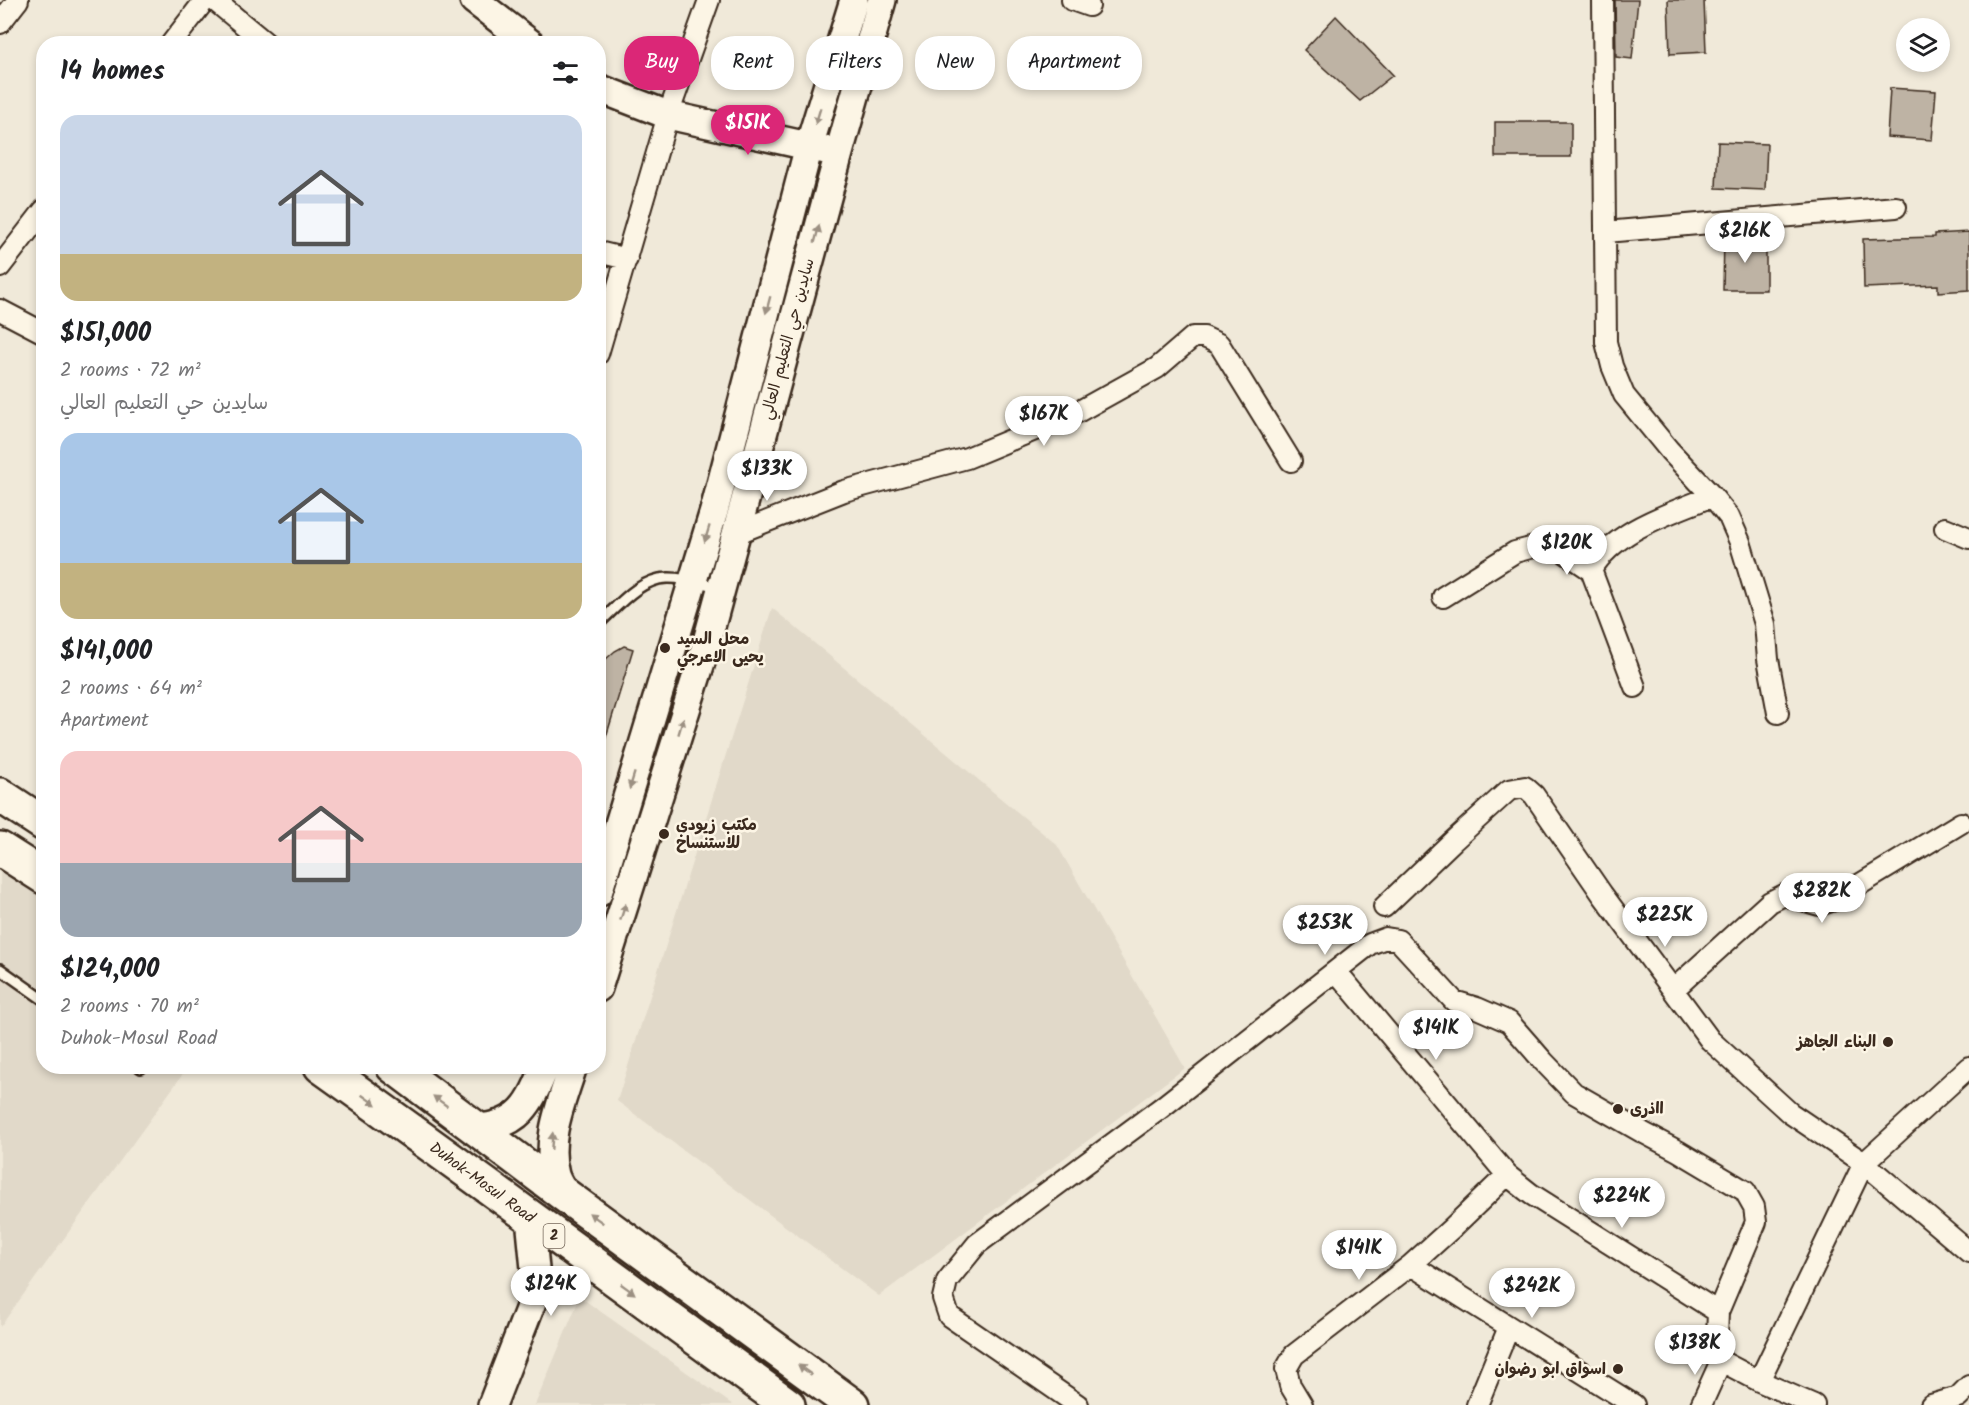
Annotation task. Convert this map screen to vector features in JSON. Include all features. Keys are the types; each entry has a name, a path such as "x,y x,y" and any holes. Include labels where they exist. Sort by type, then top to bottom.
{"highway":[{"path":"0,795 36,819"},
{"path":"0,849 36,872"},
{"name":"Duhok-Mosul Road","path":"332,1074 788,1405"},
{"name":"2","path":"404,1074 852,1405"}],"main road":[{"path":"474,0 521,36"},
{"name":"سايدين حي التعليم العالي","path":"606,867 714,511 809,146 854,0"},
{"name":"سايدين حي التعليم العالي","path":"606,963 703,656 882,0"},
{"path":"606,91 668,115 839,153"},
{"path":"477,1128 506,1123 518,1114 537,1090 542,1074"},
{"path":"566,1196 555,1178 551,1155 553,1132 571,1074"},
{"path":"492,1405 537,1289 530,1218"}],"street":[{"path":"1,21 18,0"},
{"path":"177,36 205,0"},
{"path":"214,0 257,36"},
{"path":"606,328 668,115 709,0"},
{"path":"1603,0 1606,342 1612,366 1624,395 1668,450 1729,517 1740,542 1765,624 1768,658 1778,714"},
{"path":"1605,232 1896,207"},
{"path":"0,267 36,220"},
{"path":"606,254 627,259"},
{"path":"0,310 36,329"},
{"path":"735,534 844,491 967,458 1076,413 1157,368 1193,337 1204,337 1220,344 1291,461"},
{"path":"1592,570 1612,544 1630,532 1712,496"},
{"path":"1945,528 1969,538"},
{"path":"1443,597 1515,552 1538,546 1560,549 1592,570 1635,687"},
{"path":"1384,907 1509,790 1525,787 1534,795 1602,894 1710,1040 1790,1113 1864,1163 1969,1252"},
{"path":"1673,990 1770,902 1784,895 1819,905 1834,900 1961,823"},
{"path":"1078,1405 949,1316 943,1298 947,1281 977,1244 1161,1108 1370,944 1386,938 1398,940 1454,1001 1477,1008 1509,1023 1574,1093 1744,1191 1754,1207 1756,1222 1718,1312 1717,1337 1721,1361 1701,1405"},
{"path":"1336,971 1507,1175 1531,1194 1718,1312"},
{"path":"1759,1381 1864,1163 1969,1067"},
{"path":"1302,1405 1290,1384 1286,1369 1294,1355 1411,1265 1507,1175"},
{"path":"1411,1265 1634,1405"},
{"path":"1477,1405 1509,1327"},
{"path":"1721,1361 1759,1381 1814,1405"},
{"path":"1931,1405 1958,1397 1969,1386"}],"lane":[{"path":"606,617 628,596 648,582 668,578 721,588"},
{"path":"0,969 36,994"}],"shaded area":[{"path":"772,608 1057,845 1185,1068 879,1296 617,1101"},
{"path":"0,868 36,893 36,1074 183,1074 0,1327"},
{"path":"580,1297 733,1405 535,1405"}],"building":[{"path":"1615,0 1638,0 1632,59 1616,57"},
{"path":"1668,0 1704,0 1706,52 1670,54"},
{"path":"1336,16 1393,75 1360,101 1304,50"},
{"path":"1890,88 1936,91 1932,140 1887,137"},
{"path":"1495,122 1571,122 1571,157 1495,157"},
{"path":"1718,142 1767,144 1765,190 1716,188"},
{"path":"1969,232 1969,290 1938,292 1938,285 1864,288 1863,239 1935,237 1935,234"},
{"path":"1724,238 1766,239 1766,290 1723,290"},
{"path":"624,646 633,649 606,737 606,659"}],"place":[{"name":"محل السيد يحيى الاعرجي","path":"665,648"},
{"name":"مكتب زيودي للاستنساخ","path":"664,834"},
{"name":"البناء الجاهز","path":"1888,1042"},
{"name":"ااذرى","path":"1618,1109"},
{"name":"اسواق ابو رضوان","path":"1618,1369"}]}
